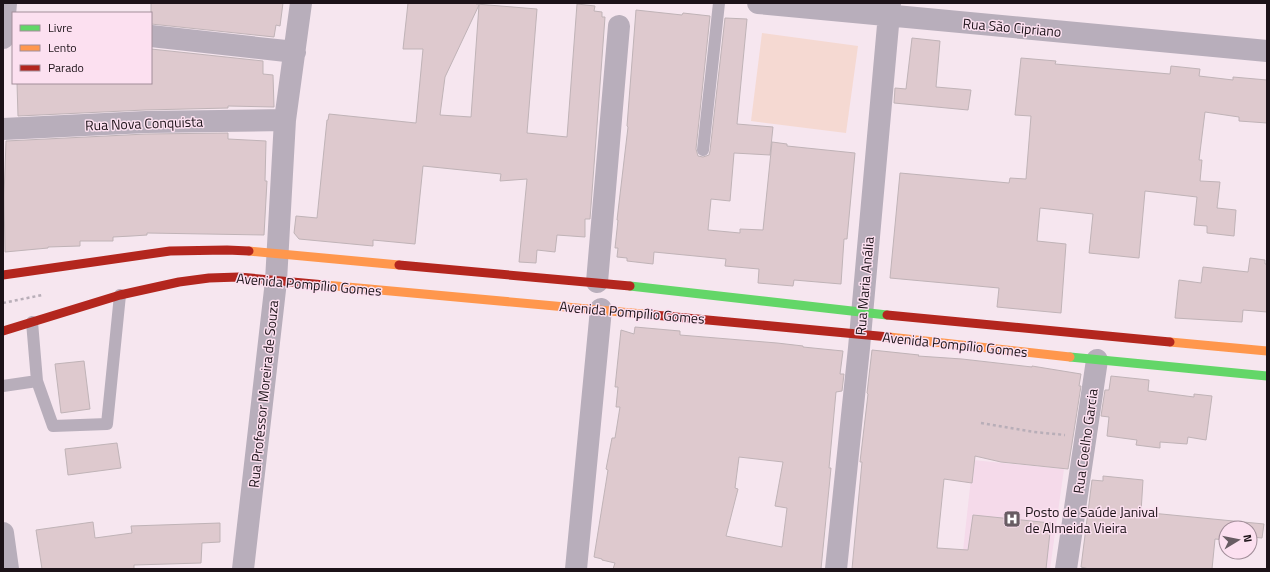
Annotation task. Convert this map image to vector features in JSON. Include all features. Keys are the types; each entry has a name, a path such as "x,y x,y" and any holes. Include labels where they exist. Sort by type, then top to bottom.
{"main road":[{"name":"Avenida Pompílio Gomes","path":"3,275 170,251 227,250 278,253 597,282 1097,360 1267,376"},
{"name":"Avenida Pompílio Gomes","path":"3,332 142,289 198,280 241,276 276,281 601,309 861,323 1267,351"}],"street":[{"name":"Rua Professor Moreira de Souza","path":"243,569 276,281 285,120 301,3"},
{"name":"Rua São Cipriano","path":"758,3 889,9 1267,51"},
{"name":"Rua Maria Anália","path":"836,569 861,323 889,9"},
{"path":"597,282 619,26"},
{"path":"152,36 295,52"},
{"name":"Rua Nova Conquista","path":"3,129 146,122 285,120"},
{"path":"576,569 601,309"},
{"name":"Rua Coelho Garcia","path":"1066,569 1097,360"},
{"path":"3,534 8,569"}],"lane":[{"path":"704,150 719,3"},
{"path":"32,322 37,381 53,426 107,424 120,295"},
{"path":"3,386 37,381"}],"path":[{"path":"981,423 1034,432 1085,438"}],"shaded area":[{"path":"762,33 858,46 846,133 751,121"},
{"name":"Posto de Saúde Janival de Almeida Vieira","path":"973,460 1064,469 1050,569 961,569"}],"building":[{"path":"151,3 283,3 280,26 276,25 274,37 152,24"},
{"path":"408,3 476,3 537,9 527,133 567,137 577,4 595,6 594,11 602,12 602,17 605,17 590,219 585,219 585,237 557,235 555,252 537,250 536,263 519,262 527,179 500,181 501,174 423,166 415,244 373,240 373,246 299,239 294,233 296,216 317,218 327,120 329,114 416,123 423,49 403,49","holes":["479,5 471,117 440,115 445,77"]},
{"path":"636,10 682,15 683,13 710,16 696,149 698,156 703,157 709,155 710,151 725,18 747,19 737,124 773,127 770,155 734,153 730,201 711,199 708,230 740,233 740,229 763,230 772,142 787,144 787,146 855,153 847,239 844,239 841,284 794,280 793,286 758,283 759,269 725,266 726,259 654,252 653,264 627,261 627,258 617,257 618,248 615,248 617,220 628,127"},
{"path":"912,38 940,41 936,87 971,90 968,110 894,103 895,88 906,89"},
{"path":"152,49 263,61 263,74 273,75 274,107 228,106 228,108 18,116 17,84 152,84"},
{"path":"1021,58 1056,61 1055,64 1170,74 1171,66 1200,69 1199,76 1233,80 1233,77 1267,80 1267,123 1239,121 1239,117 1205,112 1199,160 1202,160 1200,181 1220,182 1217,208 1236,210 1234,236 1207,233 1207,226 1194,225 1197,197 1145,191 1139,258 1089,253 1093,214 1040,208 1037,241 1066,244 1061,313 997,307 999,288 890,278 900,173 1009,183 1010,178 1026,179 1031,116 1015,115"},
{"path":"228,133 228,139 266,141 265,181 267,181 264,235 147,233 147,235 113,237 113,241 80,241 80,246 48,247 5,252 4,196 6,141 146,134"},
{"path":"1250,258 1265,260 1265,264 1267,264 1267,312 1243,310 1242,322 1175,318 1179,280 1201,283 1203,267 1248,272"},
{"path":"635,327 680,331 680,335 777,343 843,351 840,374 844,374 842,391 836,392 829,468 831,468 821,569 613,569 615,563 594,557 608,470 606,469 612,438 615,438 620,407 616,407 618,387 615,387 621,330 634,334","holes":["739,457 783,462 775,506 787,508 782,547 726,536 738,489 735,488"]},
{"path":"872,350 919,355 918,356 1032,366 1081,374 1079,386 1081,386 1068,469 1001,462 975,456 972,483 944,479 937,548 968,550 973,515 1051,523 1046,569 852,569 862,462 860,462"},
{"path":"84,361 90,409 61,413 55,364"},
{"path":"1111,376 1149,380 1148,391 1194,397 1194,394 1212,396 1206,440 1188,437 1187,444 1160,442 1160,448 1136,445 1137,440 1107,436 1109,417 1101,416 1105,390 1109,390"},
{"path":"117,443 121,468 68,475 65,449"},
{"path":"1103,476 1143,480 1141,512 1223,520 1218,520 1218,539 1215,539 1212,569 1089,569 1081,567 1092,480 1103,481"},
{"path":"93,522 95,538 132,533 131,526 220,523 220,542 202,543 201,563 134,565 134,569 42,569 36,530"},
{"path":"1258,523 1264,524 1262,538 1258,538"}],"traffic: fast":[{"path":"630,286 887,315"},
{"path":"1070,357 1267,376"}],"traffic: slow":[{"path":"249,251 399,265"},
{"path":"325,285 654,315"},
{"path":"889,337 1070,357"},
{"path":"1170,342 1267,351"}],"traffic: jam":[{"path":"3,275 170,251 249,251"},
{"path":"399,265 630,286"},
{"path":"3,331 120,295 179,282 209,278 239,277 325,285"},
{"path":"654,315 889,337"},
{"path":"887,315 1170,342"}],"place":[{"name":"Posto de Saúde Janival de Almeida Vieira","path":"1012,519"}]}
